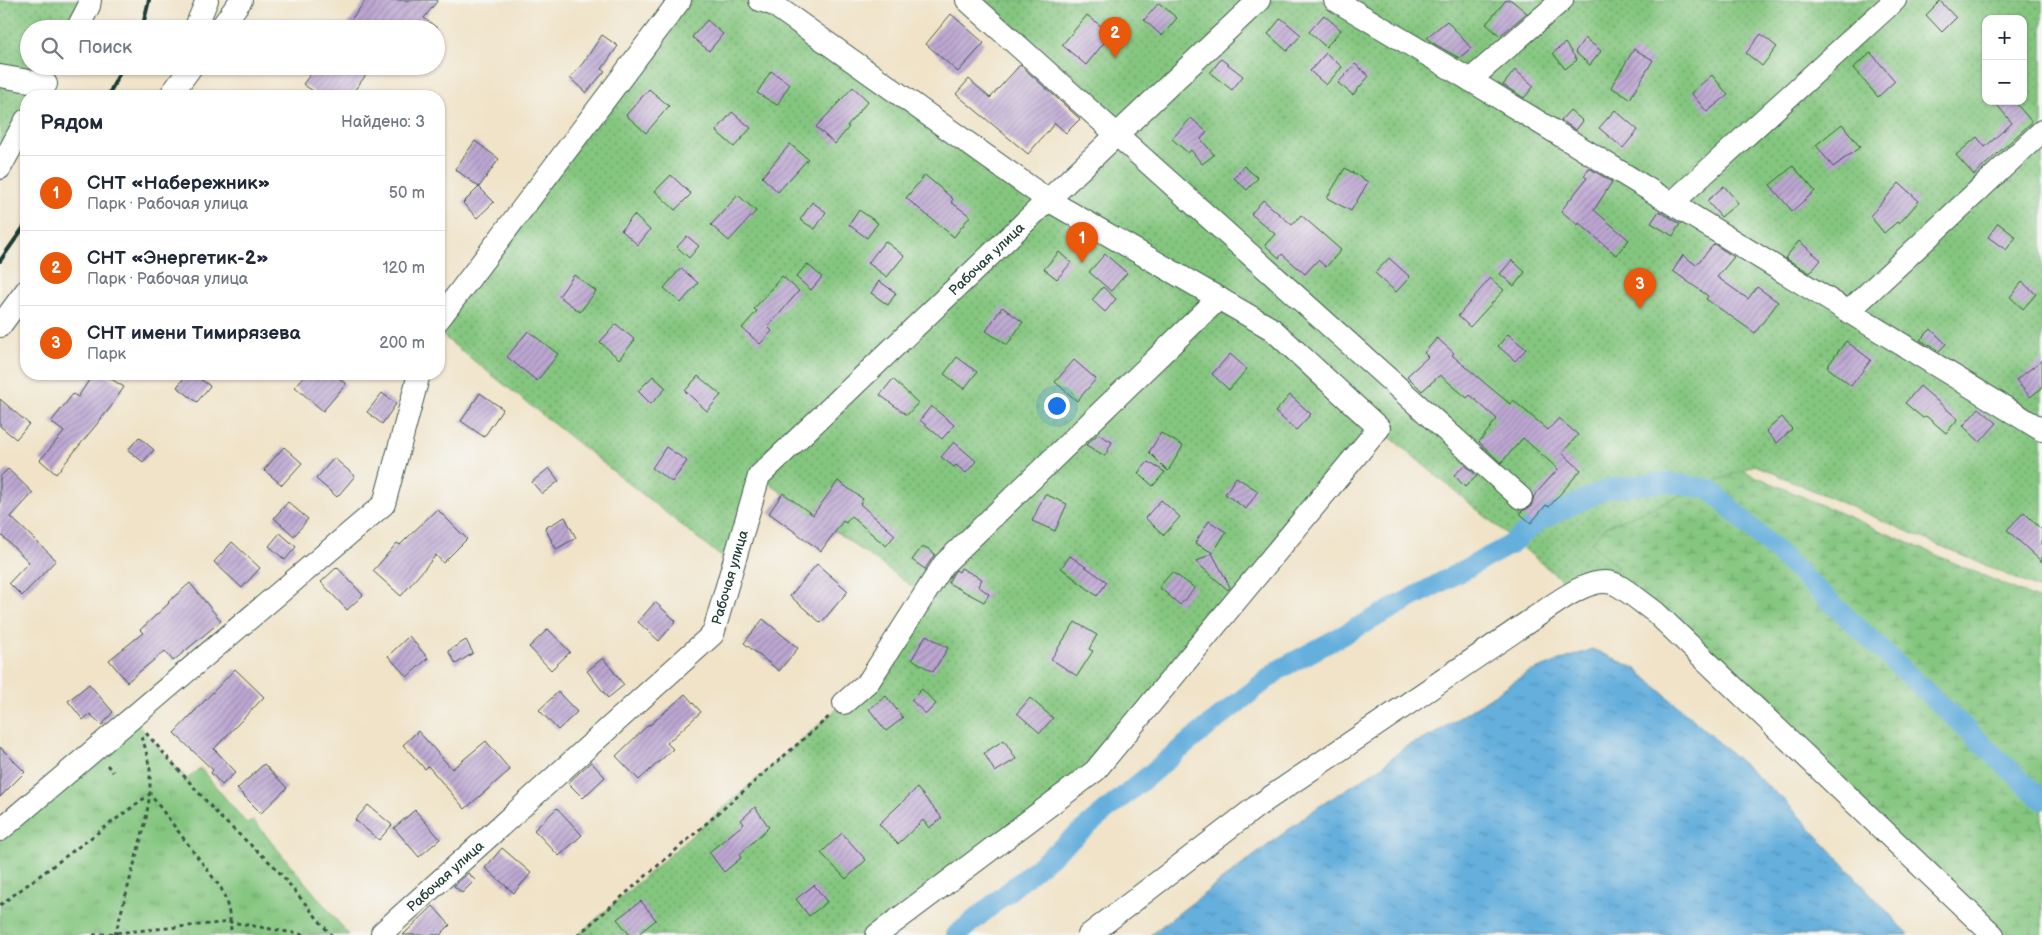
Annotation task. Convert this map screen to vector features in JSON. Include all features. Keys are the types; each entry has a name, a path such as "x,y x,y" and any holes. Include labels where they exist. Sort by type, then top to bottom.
{"street":[{"path":"82,20 90,0"},
{"path":"199,20 207,0"},
{"path":"227,20 241,0"},
{"path":"445,310 680,0"},
{"path":"760,0 774,5 1048,200 1272,329 1378,428 1095,771 877,935"},
{"path":"967,0 1522,498"},
{"name":"Рабочая улица","path":"382,933 713,634 759,476 1259,0"},
{"path":"1335,0 1470,80 1848,312 2040,425"},
{"path":"1470,80 1562,0"},
{"path":"1672,203 1895,0"},
{"path":"168,90 174,75"},
{"path":"174,90 185,75"},
{"path":"0,76 47,82"},
{"path":"1848,312 2042,130"},
{"path":"0,168 20,131"},
{"path":"844,703 869,681 944,564 1220,298"},
{"path":"0,326 20,299"},
{"path":"0,830 384,504 417,380"},
{"path":"1089,935 1256,807 1534,618 1575,591 1594,582 1615,584 1655,612 1993,935"}],"path":[{"path":"578,935 844,703"},
{"path":"115,933 145,824 150,794 150,769 145,747 132,718"},
{"path":"132,718 222,818 275,866 331,935"},
{"path":"0,905 150,794"},
{"path":"150,794 221,888 228,904 232,922 231,935"},
{"path":"93,935 232,922 305,935"}],"green space":[{"path":"0,0 90,0 81,20 20,20 20,75 51,75 43,90 20,90 20,131 0,168"},
{"path":"680,0 760,0 1048,200 1117,135 967,0 2042,0 2042,590 1755,465 1605,527 1591,543 1618,567 1575,591 1379,428 1095,771 877,935 578,935 869,681 925,596 759,476 733,566 445,338 445,311"},
{"path":"1700,452 2042,601 2042,935 2005,935 1566,534"},
{"path":"132,718 187,779 200,768 247,824 253,820 349,935 0,935 0,830"}],"water":[{"path":"1592,649 1635,668 1785,801 1909,935 1150,935 1318,807 1380,768 1405,747 1433,735 1527,673"}],"building":[{"path":"366,0 438,0 424,18 427,20 351,20"},
{"path":"1506,0 1511,0 1527,13 1500,36 1486,24"},
{"path":"1940,1 1956,18 1942,32 1926,15"},
{"path":"1159,3 1177,18 1162,36 1144,20"},
{"path":"951,14 984,43 958,72 926,44"},
{"path":"1087,15 1111,34 1086,65 1062,45"},
{"path":"1324,15 1341,30 1326,47 1309,32"},
{"path":"1281,18 1301,35 1287,51 1268,34"},
{"path":"707,20 723,34 709,51 692,37"},
{"path":"1447,21 1471,48 1459,58 1431,42 1427,37"},
{"path":"1761,34 1777,47 1762,66 1746,53"},
{"path":"602,35 618,46 602,69 605,71 586,93 570,78"},
{"path":"1585,38 1601,51 1590,65 1575,52"},
{"path":"1565,43 1577,60 1565,69 1553,53"},
{"path":"1634,49 1653,60 1630,99 1611,87"},
{"path":"1326,53 1342,67 1326,85 1310,71"},
{"path":"1871,53 1895,81 1878,97 1853,68"},
{"path":"1221,59 1243,76 1232,90 1210,73"},
{"path":"1355,64 1369,76 1353,95 1338,83"},
{"path":"1020,65 1080,119 1066,133 1055,123 1028,154 956,94 969,79 990,98"},
{"path":"1515,70 1534,86 1524,98 1503,85"},
{"path":"771,71 790,84 777,105 757,93"},
{"path":"310,75 366,75 355,90 312,90 303,84"},
{"path":"1712,75 1728,95 1707,112 1691,93"},
{"path":"853,87 868,101 835,144 816,127"},
{"path":"649,89 669,106 646,133 626,115"},
{"path":"1997,105 2017,105 2032,122 1974,175 1956,155 1977,137 1985,147 2012,123"},
{"path":"1570,110 1583,121 1576,130 1561,120"},
{"path":"1615,110 1638,130 1623,148 1599,128"},
{"path":"732,112 751,128 734,147 716,131"},
{"path":"1191,118 1207,132 1201,139 1214,155 1202,164 1191,150 1188,153 1172,139"},
{"path":"1842,124 1860,147 1833,167 1816,145"},
{"path":"475,141 499,159 479,187 455,169"},
{"path":"790,144 808,159 778,192 762,177"},
{"path":"1244,166 1258,178 1247,190 1234,178"},
{"path":"1793,166 1815,191 1792,211 1770,185"},
{"path":"1345,168 1368,182 1351,211 1327,198"},
{"path":"1589,168 1612,182 1594,210 1629,240 1616,255 1579,223 1578,225 1561,211 1587,178 1584,176"},
{"path":"671,175 691,194 675,210 655,191"},
{"path":"925,175 953,199 951,202 970,216 954,237 906,198"},
{"path":"1899,183 1919,201 1899,224 1897,222 1884,233 1870,216"},
{"path":"1724,186 1738,203 1721,217 1707,201"},
{"path":"479,187 494,202 477,218 463,203"},
{"path":"738,195 756,211 729,241 711,225"},
{"path":"1263,200 1292,225 1301,215 1341,250 1326,267 1318,260 1305,274 1282,254 1279,258 1265,245 1275,234 1251,214"},
{"path":"812,202 826,212 815,229 800,220"},
{"path":"859,210 878,223 867,238 849,225"},
{"path":"1659,211 1680,224 1673,236 1651,223"},
{"path":"634,215 650,230 638,245 621,230"},
{"path":"1998,223 2016,237 2006,250 1988,237"},
{"path":"687,236 699,246 689,258 677,247"},
{"path":"885,241 904,256 887,277 868,263"},
{"path":"1799,241 1821,260 1810,273 1785,258"},
{"path":"1714,244 1734,257 1717,277 1748,299 1757,287 1778,302 1755,333 1706,299 1708,296 1673,271 1683,255 1696,265"},
{"path":"1059,252 1071,263 1057,279 1044,269"},
{"path":"1105,254 1127,273 1111,291 1089,272"},
{"path":"1389,258 1410,277 1396,292 1375,273"},
{"path":"1512,260 1525,272 1514,286 1500,274"},
{"path":"807,264 822,277 811,290 796,277"},
{"path":"681,268 698,283 681,303 664,288"},
{"path":"574,275 596,291 580,312 559,296"},
{"path":"782,276 799,291 768,327 772,331 760,344 742,328 757,311 754,309"},
{"path":"1490,278 1504,290 1470,327 1458,316"},
{"path":"879,281 896,293 888,305 871,293"},
{"path":"2022,282 2036,294 2023,309 2010,297"},
{"path":"1103,287 1116,299 1105,312 1092,300"},
{"path":"1002,307 1023,322 1007,345 986,331"},
{"path":"616,324 635,340 619,359 600,342"},
{"path":"1931,329 1946,344 1939,351 1920,340"},
{"path":"528,331 558,354 537,381 507,357"},
{"path":"1508,334 1526,349 1515,361 1498,346"},
{"path":"1437,338 1454,353 1452,355 1510,404 1513,400 1548,430 1559,418 1578,435 1562,453 1581,470 1549,507 1546,505 1531,523 1519,513 1531,506 1534,496 1558,469 1523,438 1501,463 1479,442 1497,419 1470,395 1467,398 1440,375 1422,391 1407,376 1428,357 1424,353"},
{"path":"1846,341 1871,360 1851,386 1827,367"},
{"path":"1230,354 1247,369 1229,390 1212,374"},
{"path":"957,357 977,372 964,389 944,374"},
{"path":"1074,360 1096,379 1077,401 1055,382"},
{"path":"2042,360 2042,388 2030,397 2016,380"},
{"path":"653,376 666,388 651,404 638,391"},
{"path":"698,376 721,395 707,411 685,391"},
{"path":"893,379 918,403 907,415 880,395"},
{"path":"89,380 113,380 124,387 110,408 56,474 40,460 64,432 51,422 73,394 78,397"},
{"path":"182,380 202,380 210,386 197,402 177,387"},
{"path":"301,380 341,380 346,384 323,411 295,387"},
{"path":"1920,386 1958,419 1946,433 1926,416 1923,418 1905,403"},
{"path":"382,393 396,404 382,424 367,412"},
{"path":"480,393 503,409 484,437 461,421"},
{"path":"1290,395 1311,414 1296,430 1275,412"},
{"path":"0,399 29,424 16,439 0,426"},
{"path":"931,406 954,425 942,439 920,420"},
{"path":"1979,408 1997,423 1980,442 1963,426"},
{"path":"1782,417 1792,429 1777,443 1766,431"},
{"path":"1161,433 1183,446 1168,471 1149,452"},
{"path":"1098,434 1112,442 1105,456 1086,445"},
{"path":"139,437 154,450 143,462 128,450"},
{"path":"954,442 976,461 966,473 941,457"},
{"path":"284,447 302,463 282,485 264,470"},
{"path":"666,447 687,461 672,482 652,468"},
{"path":"334,458 355,476 337,497 316,479"},
{"path":"1148,462 1165,472 1153,486 1138,473"},
{"path":"1465,465 1477,476 1465,487 1454,475"},
{"path":"549,468 559,481 542,494 532,482"},
{"path":"8,469 33,493 11,517 56,560 22,596 9,583 29,562 0,534 0,477"},
{"path":"1236,477 1258,491 1246,509 1225,494"},
{"path":"838,481 863,499 860,504 895,535 886,546 851,516 846,523 843,521 821,551 769,513 783,493 813,515"},
{"path":"1045,494 1067,504 1055,531 1032,521"},
{"path":"1161,500 1180,517 1164,535 1145,518"},
{"path":"288,502 308,519 294,536 274,518"},
{"path":"437,509 467,539 443,563 436,555 401,596 373,571 397,543 400,545"},
{"path":"2024,512 2042,530 2042,562 2007,530"},
{"path":"565,517 576,538 556,549 545,528"},
{"path":"1209,521 1226,532 1213,553 1195,543"},
{"path":"280,533 296,547 285,560 269,546"},
{"path":"232,542 260,568 242,588 214,562"},
{"path":"921,548 927,548 935,554 925,569 912,560"},
{"path":"1212,553 1230,587 1228,590 1196,562"},
{"path":"1070,556 1107,582 1097,596 1061,568"},
{"path":"817,564 848,591 821,623 790,596"},
{"path":"337,567 363,595 347,610 321,582"},
{"path":"961,568 982,579 978,586 989,594 984,602 948,583 954,572 956,570 959,572"},
{"path":"1172,572 1195,588 1180,605 1159,587"},
{"path":"190,583 221,621 173,661 165,651 127,682 109,660 143,633 140,630"},
{"path":"655,602 676,621 659,641 638,622"},
{"path":"763,619 798,648 779,671 744,643"},
{"path":"1075,622 1097,635 1089,649 1093,651 1077,676 1051,659"},
{"path":"548,629 570,652 551,670 529,647"},
{"path":"926,635 948,648 933,672 912,659"},
{"path":"409,636 428,658 407,677 388,656"},
{"path":"466,640 473,653 456,664 448,651"},
{"path":"603,658 624,685 608,698 587,671"},
{"path":"235,669 264,697 214,749 236,772 222,785 211,773 213,770 174,733"},
{"path":"89,684 113,712 102,725 90,714 83,720 68,701"},
{"path":"922,689 936,704 926,714 911,700"},
{"path":"558,692 577,712 558,730 539,710"},
{"path":"685,694 701,712 667,743 673,749 639,780 616,756 649,724"},
{"path":"886,696 903,718 886,731 869,709"},
{"path":"1030,698 1053,718 1040,733 1017,713"},
{"path":"418,731 452,769 486,741 510,770 465,809 428,766 425,769 403,745"},
{"path":"1004,740 1016,759 995,772 984,753"},
{"path":"0,747 25,772 0,797"},
{"path":"591,762 605,777 583,798 568,783"},
{"path":"264,764 287,788 261,813 237,789"},
{"path":"917,788 942,818 929,828 923,820 898,844 879,824"},
{"path":"368,805 392,825 379,840 355,820"},
{"path":"755,807 769,827 739,855 741,858 724,872 709,852 744,824 741,820"},
{"path":"557,808 582,835 559,856 534,830"},
{"path":"415,810 440,839 419,857 394,828"},
{"path":"842,833 866,860 846,879 821,853"},
{"path":"502,848 531,873 514,893 485,868"},
{"path":"468,873 475,880 462,893 454,886"},
{"path":"814,885 827,902 809,916 796,899"},
{"path":"641,901 656,920 637,935 630,935 617,919"},
{"path":"433,906 450,925 440,935 403,935"}],"waterway":[{"path":"956,935 1280,669 1508,546 1541,520 1607,489 1664,482 1710,489 2042,800"}],"railway":[{"path":"144,20 149,0"},
{"path":"111,90 118,75"},
{"path":"0,261 20,233"}],"place":[{"name":"СНТ «Энергетик-2»","path":"1115,58"},
{"name":"СНТ «Набережник»","path":"1082,263"},
{"name":"СНТ имени Тимирязева","path":"1640,309"}]}
